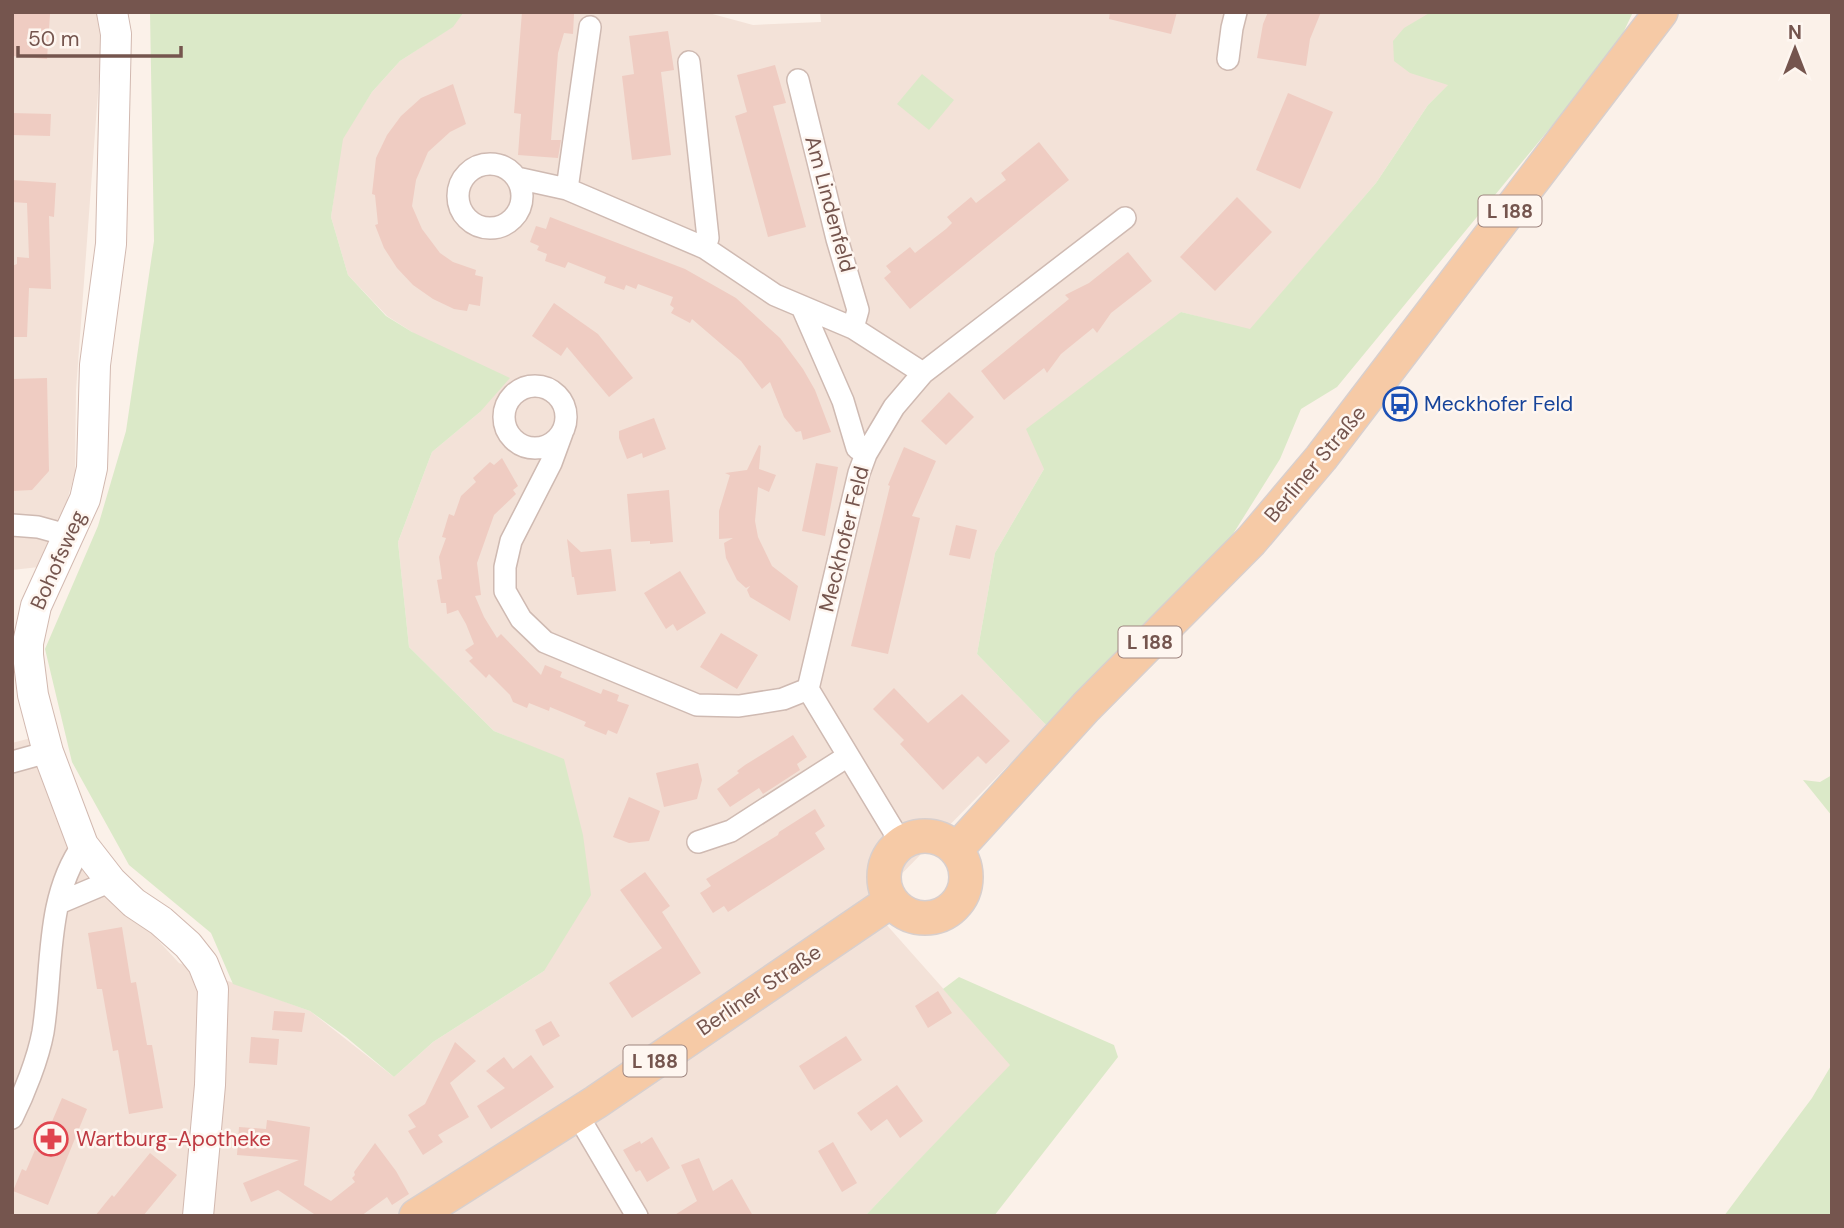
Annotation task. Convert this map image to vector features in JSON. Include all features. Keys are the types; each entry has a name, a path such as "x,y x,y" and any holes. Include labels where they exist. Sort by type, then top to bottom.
{"main road":[{"name":"Berliner Straße","path":"956,850 1086,708 1251,541 1321,458 1661,12"},
{"path":"924,835 947,842 956,850 964,862 967,876 965,890 958,902 947,912 934,917 919,917 906,913 891,901 884,879 886,865 891,853 901,843 924,835"},
{"name":"Berliner Straße","path":"416,1216 577,1114 891,901"}],"street":[{"name":"Bohofsweg","path":"112,12 116,34 111,244 95,365 92,468 85,499 36,606 28,643 33,695 48,752 83,845 111,881 134,903 188,945 203,964 213,989 210,1085 198,1216"},
{"path":"1228,59 1237,12"},
{"path":"567,189 590,27"},
{"path":"689,62 708,238 705,248"},
{"name":"Am Lindenfeld","path":"798,80 837,239 858,310 853,328"},
{"path":"517,178 567,189 705,248 775,295 853,328 923,373"},
{"name":"Meckhofer Feld","path":"808,689 859,473 866,454 894,407 923,373 1125,218"},
{"path":"803,307 843,401 857,447 866,454"},
{"path":"562,433 551,463 511,541 505,567 505,592 521,619 545,642 697,705 739,706 783,699 808,689 901,843"},
{"path":"12,525 38,527 67,535"},
{"path":"12,762 48,752"},
{"path":"698,842 730,831 848,756"},
{"path":"12,1118 43,1034 52,935 69,863 83,845"},
{"path":"59,903 111,881"},
{"path":"577,1114 637,1216"}],"shaded area":[{"path":"12,12 98,12 102,38 76,390 75,473 48,566 12,570"},
{"path":"464,12 705,12 753,25 821,22 820,12 1523,12 1428,105 1376,183 1250,330 1181,312 1044,469 995,553 977,654 1047,726 873,903 571,1106 397,1216 12,1216 12,743 31,738 92,869 179,963 310,1011 394,1077 433,1042 544,971 564,760 494,731 409,647 398,542 432,452 480,412 412,332 387,316 348,275 331,217 342,139 372,92 400,61 452,27"},
{"path":"885,923 1011,1065 865,1216 437,1216"}],"green space":[{"path":"150,12 464,12 453,27 400,61 372,92 343,139 331,217 348,275 386,316 412,332 510,378 480,412 432,452 398,542 409,647 494,731 564,759 583,835 591,895 544,971 433,1042 394,1077 310,1011 233,984 211,933 129,865 72,762 45,649 98,526 126,431 154,241"},
{"path":"1431,12 1633,12 1616,48 1337,387 1301,409 1280,459 1228,542 1047,726 977,654 995,553 1044,469 1026,429 1181,312 1250,329 1376,183 1428,105 1448,85 1410,73 1394,61 1393,41 1404,28"},
{"path":"922,74 954,100 929,130 897,104"},
{"path":"1832,775 1832,816 1803,780 1820,782"},
{"path":"959,977 1114,1045 1118,1057 994,1216 865,1216 1010,1065 943,989"},
{"path":"1832,1064 1832,1216 1724,1216 1812,1098"}],"building":[{"path":"12,12 50,14 47,59 12,56"},
{"path":"522,12 574,14 573,34 564,33 558,53 551,140 561,140 558,158 518,155 521,114 514,113"},
{"path":"1110,12 1177,12 1171,34 1109,19"},
{"path":"1268,12 1321,12 1310,39 1306,66 1257,58"},
{"path":"668,31 674,70 661,72 671,155 632,160 622,76 634,74 629,36"},
{"path":"775,65 786,103 773,106 806,227 768,237 735,116 747,112 737,75"},
{"path":"453,84 466,124 450,132 428,152 416,180 412,206 422,229 440,253 453,262 476,270 475,275 483,277 480,306 469,304 467,311 454,309 433,299 413,285 397,268 384,248 375,225 378,224 375,195 372,194 376,158 387,135 401,116 421,98"},
{"path":"1288,93 1333,112 1300,189 1256,170"},
{"path":"12,113 51,114 50,136 12,135"},
{"path":"1039,142 1069,180 910,309 884,278 891,272 886,266 910,247 915,253 946,229 952,223 947,217 971,197 976,203 1006,180 1001,173"},
{"path":"12,180 56,183 54,217 49,216 51,289 29,288 27,337 12,337 12,266 17,264 17,257 29,258 27,203 12,202"},
{"path":"1237,197 1272,232 1215,291 1180,257"},
{"path":"550,217 685,269 736,298 780,338 803,369 815,390 831,432 803,440 801,431 796,432 784,417 770,382 762,389 741,361 692,319 690,323 671,313 674,308 670,305 673,297 638,284 636,289 626,285 624,290 604,283 606,277 568,262 565,268 545,261 547,254 537,250 539,246 530,242 536,226 546,229"},
{"path":"1128,252 1152,281 1111,313 1097,333 1093,328 1061,354 1047,373 1044,368 1004,400 981,371 1069,299 1065,295 1089,283"},
{"path":"554,303 598,334 633,378 609,397 567,347 561,356 532,336"},
{"path":"47,378 49,471 32,490 12,491 12,379"},
{"path":"949,392 974,417 946,445 921,421"},
{"path":"654,418 666,449 643,458 642,453 627,459 619,431"},
{"path":"759,445 759,469 776,475 769,492 758,487 755,521 758,537 772,566 798,586 790,621 750,597 747,590 750,586 746,588 737,580 726,558 724,543 733,538 719,539 719,511 730,475 725,473 747,470"},
{"path":"904,447 936,461 912,516 920,518 888,654 851,646 890,486 888,485"},
{"path":"502,458 518,486 513,490 516,494 494,515 477,563 481,595 475,596 497,638 501,634 541,675 545,665 562,672 560,677 601,694 603,689 619,695 617,701 629,705 617,734 608,730 606,735 584,726 586,722 550,707 549,711 529,703 527,708 513,702 510,695 489,674 486,678 469,661 473,658 465,650 474,644 466,624 458,610 447,614 446,603 441,603 437,580 442,579 439,557 446,538 442,537 449,514 454,516 461,496 476,482 473,478 490,462 494,465"},
{"path":"816,463 838,467 825,536 802,531"},
{"path":"669,490 673,542 631,542 627,494"},
{"path":"956,525 977,530 970,559 949,555"},
{"path":"567,539 581,552 611,549 616,591 577,595"},
{"path":"680,571 706,613 677,631 673,624 666,629 644,593"},
{"path":"721,633 758,655 737,689 700,667"},
{"path":"894,688 928,723 962,694 1010,741 986,764 978,756 943,790 900,744 904,740 873,709"},
{"path":"793,735 807,757 797,764 800,770 763,794 759,788 730,807 717,789 739,773 737,771 745,765"},
{"path":"698,763 702,780 697,799 664,807 656,773"},
{"path":"629,797 660,811 649,841 629,843 613,837"},
{"path":"815,809 825,826 815,833 825,849 728,912 724,906 713,913 700,893 711,886 706,879"},
{"path":"645,872 670,906 662,912 701,973 632,1018 609,983 662,948 620,890"},
{"path":"122,927 131,983 136,982 147,1045 152,1045 163,1108 129,1114 118,1050 113,1051 102,989 97,989 88,933"},
{"path":"938,991 952,1013 928,1028 915,1006"},
{"path":"274,1011 305,1013 302,1032 272,1030"},
{"path":"551,1021 560,1036 543,1046 535,1030"},
{"path":"846,1036 862,1060 814,1090 799,1066"},
{"path":"251,1037 279,1039 277,1065 249,1063"},
{"path":"455,1042 476,1061 450,1083 469,1117 438,1135 443,1142 423,1155 408,1131 416,1127 408,1115 425,1104"},
{"path":"531,1055 554,1087 491,1129 477,1106 505,1088 486,1071 504,1057 513,1069"},
{"path":"897,1085 923,1121 900,1138 887,1119 871,1131 857,1113"},
{"path":"62,1098 87,1109 48,1205 13,1191 22,1169 26,1171 35,1150 39,1152"},
{"path":"267,1120 310,1127 304,1185 331,1201 355,1182 352,1178 354,1172 375,1143 409,1194 392,1205 387,1197 361,1216 312,1216 314,1214 278,1190 251,1202 243,1183 299,1160 237,1155 239,1127 266,1129"},
{"path":"652,1137 670,1168 647,1182 640,1170 636,1172 623,1150"},
{"path":"833,1142 857,1183 842,1192 818,1151"},
{"path":"150,1153 177,1175 143,1216 95,1216 112,1195 114,1197"},
{"path":"699,1158 713,1191 732,1179 753,1216 673,1216 697,1201 681,1165"}],"place":[{"name":"Meckhofer Feld","path":"1400,404"},
{"name":"Wartburg-Apotheke","path":"51,1139"}]}
